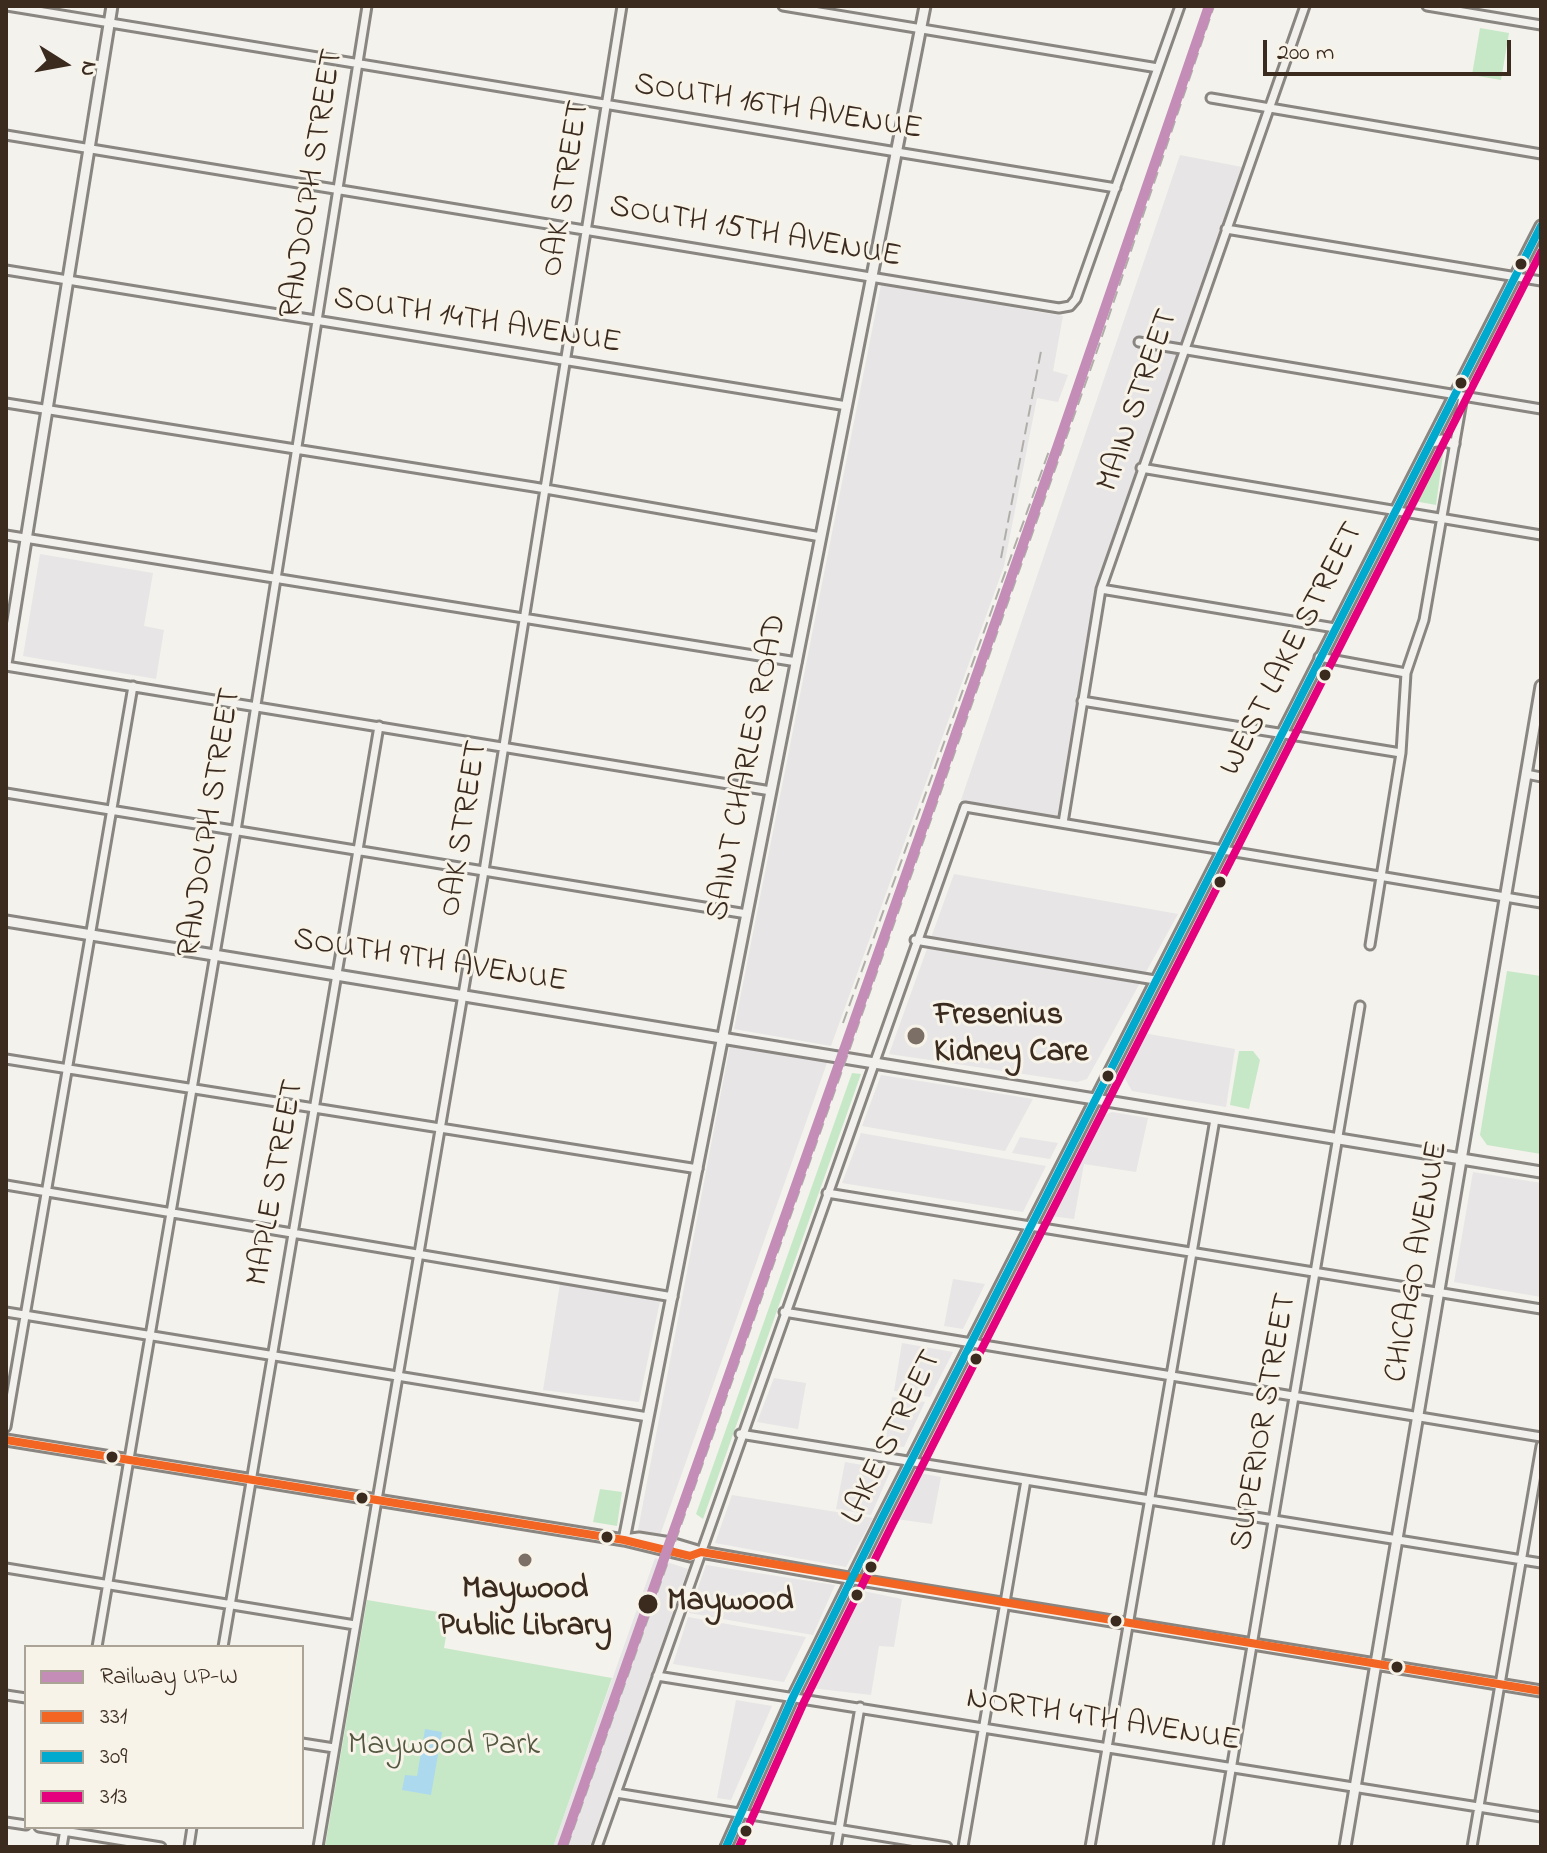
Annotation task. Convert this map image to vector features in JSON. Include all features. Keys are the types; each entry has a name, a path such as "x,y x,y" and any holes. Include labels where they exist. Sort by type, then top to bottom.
{"main road":[{"path":"6,665 112,6"},
{"name":"SAINT CHARLES ROAD","path":"624,1540 925,6"},
{"name":"WEST LAKE STREET","path":"1094,1099 1319,657 1431,442 1460,395 1541,226"},
{"path":"1431,442 1442,440 1454,444"},
{"name":"CHICAGO AVENUE","path":"1345,1847 1464,1158 1541,686"},
{"name":"SOUTH 9TH AVENUE","path":"6,921 1541,1172"},
{"name":"LAKE STREET","path":"726,1847 793,1697 1094,1099"},
{"path":"6,1440 624,1540 674,1549 690,1556 701,1552 1541,1691"}],"street":[{"name":"SOUTH 16TH AVENUE","path":"7,6 1116,188"},
{"name":"RANDOLPH STREET","path":"97,1645 236,831 367,6"},
{"name":"OAK STREET","path":"318,1847 484,871 622,6"},
{"path":"783,6 1158,68"},
{"path":"1116,188 1180,6"},
{"name":"MAIN STREET","path":"1063,823 1101,589 1305,6"},
{"path":"1427,6 1541,25"},
{"path":"1211,98 1541,154"},
{"name":"SOUTH 15TH AVENUE","path":"6,135 1059,308 1070,306 1076,299 1116,188"},
{"path":"1226,229 1541,281"},
{"name":"SOUTH 14TH AVENUE","path":"6,270 847,406"},
{"path":"1139,342 1541,409"},
{"path":"1370,945 1401,753 1406,673 1424,620 1460,395"},
{"path":"6,403 545,489 821,537"},
{"path":"1141,468 1541,535"},
{"path":"6,535 797,662"},
{"path":"1101,589 1335,628"},
{"path":"1319,657 1406,673"},
{"path":"6,665 771,791"},
{"path":"6,1427 133,686"},
{"path":"1082,701 1401,753"},
{"name":"MAPLE STREET","path":"223,1645 379,726"},
{"path":"1526,774 1541,777"},
{"path":"6,793 747,914"},
{"path":"597,1847 740,1434 965,807 1541,903"},
{"path":"915,940 1155,980"},
{"name":"SUPERIOR STREET","path":"1218,1847 1360,1006"},
{"path":"6,1059 698,1169"},
{"path":"1090,1847 1215,1119"},
{"path":"6,1185 673,1297"},
{"path":"827,1193 1541,1309"},
{"path":"6,1312 648,1417"},
{"path":"784,1312 1541,1437"},
{"path":"740,1434 1541,1563"},
{"path":"1472,1847 1541,1446"},
{"path":"963,1847 1026,1480"},
{"path":"6,1568 355,1625"},
{"name":"NORTH 4TH AVENUE","path":"657,1676 1541,1817"},
{"path":"836,1847 860,1707"},
{"path":"304,1743 334,1748"},
{"path":"616,1793 947,1847"},
{"path":"62,1847 66,1829 161,1847"}],"shaded area":[{"path":"1180,155 1242,167 1099,576 1060,818 961,800"},
{"path":"881,285 1063,316 1053,371 1068,375 1058,402 1037,398 1004,566 831,1046 734,1029"},
{"path":"40,554 153,573 144,626 164,630 156,679 23,656"},
{"path":"954,874 1178,914 1087,1079 1077,1082 889,1054"},
{"path":"1143,1033 1235,1049 1226,1107 1132,1091 1122,1073"},
{"path":"730,1045 828,1060 659,1538 637,1535"},
{"path":"881,1075 1033,1099 1005,1151 862,1126"},
{"path":"1112,1112 1148,1118 1136,1172 1084,1164 1074,1219 1051,1216 1101,1116"},
{"path":"861,1133 1046,1166 1023,1212 842,1183"},
{"path":"1020,1137 1058,1143 1050,1159 1012,1153"},
{"path":"1473,1172 1541,1183 1541,1297 1454,1282"},
{"path":"953,1279 985,1284 963,1329 944,1326"},
{"path":"560,1284 660,1301 639,1402 543,1390"},
{"path":"902,1343 953,1352 930,1397 894,1391"},
{"path":"774,1378 806,1383 798,1429 757,1422"},
{"path":"892,1397 925,1402 904,1447 885,1445"},
{"path":"845,1462 891,1470 871,1515 836,1509"},
{"path":"919,1473 941,1477 932,1524 896,1519"},
{"path":"732,1495 873,1518 846,1567 715,1543"},
{"path":"655,1558 688,1569 596,1833 589,1847 553,1847"},
{"path":"706,1565 835,1585 813,1635 689,1613"},
{"path":"858,1590 902,1599 894,1647 879,1646 871,1695 811,1688"},
{"path":"688,1617 806,1637 784,1682 673,1664"},
{"path":"736,1700 772,1706 731,1800 717,1798"}],"green space":[{"path":"1480,28 1509,33 1501,80 1472,75"},
{"path":"1441,451 1436,505 1414,501"},
{"path":"1507,971 1541,976 1541,1154 1487,1145 1480,1135"},
{"path":"1239,1051 1253,1051 1260,1060 1249,1109 1230,1105"},
{"path":"852,1073 861,1074 703,1519 696,1514"},
{"path":"600,1489 622,1492 617,1526 593,1522"},
{"name":"Maywood Park","path":"367,1600 450,1614 444,1648 612,1678 553,1847 325,1847"}],"water":[{"path":"425,1729 442,1732 431,1795 402,1790 405,1775 417,1776"}],"railway":[{"path":"567,1847 1098,348 1214,6"},
{"path":"1001,558 1042,346"},
{"path":"843,1023 1049,451"}],"rail line":[{"name":"UP-W","path":"562,1847 1057,448 1209,6"}],"transit line":[{"name":"309","path":"726,1847 793,1697 882,1518 1541,226"},
{"name":"313","path":"739,1847 804,1702 893,1523 1541,252"},
{"name":"331","path":"6,1440 624,1540 690,1556 701,1552 1541,1691"}],"place":[{"name":"Fresenius Kidney Care","path":"916,1036"},
{"name":"Maywood Public Library","path":"525,1560"},
{"name":"Maywood","path":"648,1604"}]}
